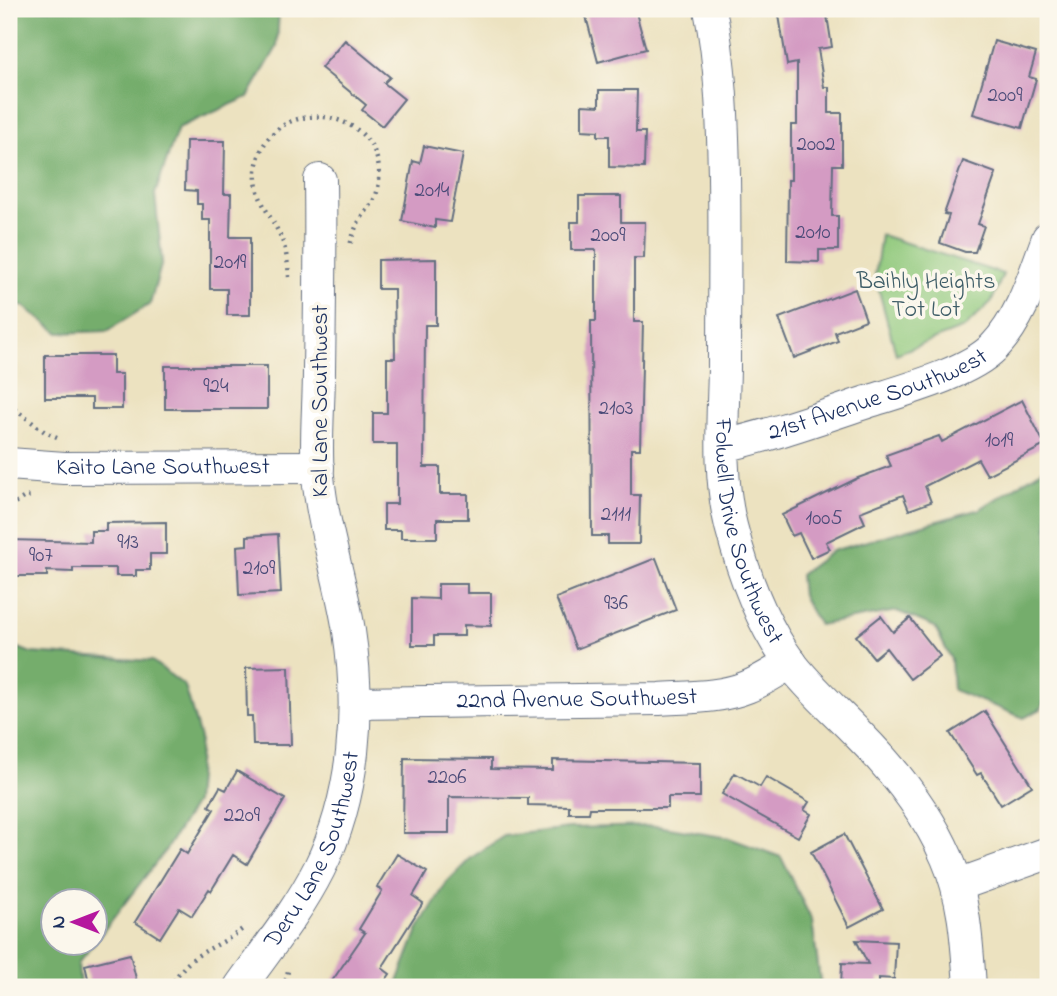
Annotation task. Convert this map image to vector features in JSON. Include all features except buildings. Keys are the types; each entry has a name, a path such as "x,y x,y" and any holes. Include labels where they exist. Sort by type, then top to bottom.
{"street":[{"name":"Folwell Drive Southwest","path":"710,9 723,116 723,446 730,524 744,570 769,629 791,663 904,786 947,856 958,885 970,987"},
{"name":"Kal Lane Southwest","path":"320,180 318,467 326,533 349,630 355,703"},
{"name":"21st Avenue Southwest","path":"723,446 901,391 959,370 975,361 992,350 1016,317 1048,238"},
{"name":"Kaito Lane Southwest","path":"9,464 64,468 318,467"},
{"name":"22nd Avenue Southwest","path":"355,703 694,697 747,687 791,663"},
{"name":"Deru Lane Southwest","path":"240,987 312,882 333,839 348,782 355,703"},
{"path":"958,885 1048,853"}],"path":[{"path":"171,987 185,964 197,954 216,948 251,922"}],"green space":[{"path":"9,9 279,9 277,47 248,97 178,128 155,194 162,262 150,304 107,331 59,333 23,306 9,303"},
{"name":"Baihly Heights Tot Lot","path":"881,235 1003,274 992,301 964,328 896,354 875,276"},
{"path":"1048,466 1048,691 1041,709 1024,718 953,690 951,659 935,627 897,611 819,625 802,596 800,575 832,551 980,509"},
{"path":"9,644 31,653 152,661 185,686 200,738 195,803 165,851 108,925 108,888 38,888 38,958 82,958 78,963 80,987 9,987"},
{"path":"657,826 729,838 781,857 812,921 821,987 396,987 418,930 447,882 471,858 504,836 569,828"}]}
